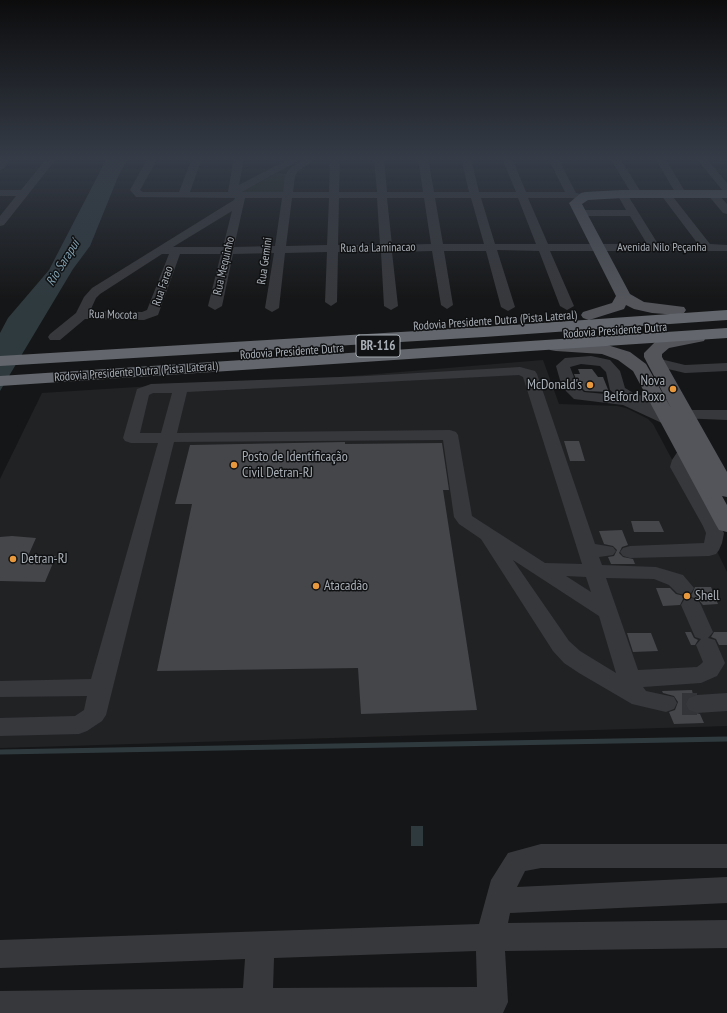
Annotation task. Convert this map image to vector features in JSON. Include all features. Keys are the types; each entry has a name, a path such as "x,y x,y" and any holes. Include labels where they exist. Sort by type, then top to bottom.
{"highway":[{"name":"Rodovia Presidente Dutra (Pista Lateral)","path":"0,381 32,364 589,315 727,306"},
{"name":"Rodovia Presidente Dutra","path":"0,372 32,364 727,315"},
{"name":"Rodovia Presidente Dutra (Pista Lateral)","path":"0,352 32,364 547,346 726,330"},
{"name":"Rodovia Presidente Dutra","path":"0,361 32,364 726,330"}],"main road":[{"path":"579,205 597,247 624,296 640,306 678,310"},
{"path":"589,315 618,306 624,296"},
{"path":"726,330 663,344 653,353 672,414 686,452 727,525"},
{"path":"547,346 623,351 656,362"},
{"path":"604,349 624,356 637,365 727,491"}],"street":[{"path":"0,223 14,205"},
{"path":"54,337 82,315 90,297 96,292 159,251 224,205"},
{"name":"Rua Mequinho","path":"215,306 228,248 235,205"},
{"name":"Rua Gemini","path":"272,308 287,205"},
{"path":"331,302 334,205"},
{"path":"381,205 391,306"},
{"path":"430,205 447,305"},
{"path":"478,205 508,307"},
{"path":"524,205 567,306"},
{"path":"586,205 633,213"},
{"path":"627,205 655,248"},
{"path":"675,205 707,248"},
{"name":"Avenida Nilo Peçanha","path":"597,247 727,248"},
{"name":"Rua da Laminacao","path":"159,251 228,248 597,247"},
{"name":"Rua Farao","path":"144,316 155,310 176,250"},
{"name":"Rua Mocota","path":"82,315 144,316"},
{"path":"672,414 630,397 618,390 613,371 605,363 599,361 581,360 570,361 563,366 564,373 570,387 579,396 626,401 672,414 727,415"},
{"path":"656,362 685,369 727,366"},
{"path":"607,612 465,520 463,517 450,435 130,438 142,392 151,389 360,381 520,371 526,372 532,378 597,550 594,570 632,686 640,698 666,703"},
{"path":"0,727 79,725 94,715 100,687 182,388"},
{"path":"630,552 718,550 714,540 715,533 679,467 680,460 686,452"},
{"path":"486,535 561,646 572,657 587,667 632,686 701,675 709,670 714,664 688,596 676,580 660,573 540,569"},
{"path":"0,689 100,687"},
{"path":"697,704 727,702"},
{"path":"0,1006 93,1008 494,1007 490,937 505,880 517,861 535,858 727,856"},
{"path":"499,901 727,890"},
{"path":"0,954 490,937 727,934"},
{"path":"257,1008 260,946"}],"shaded area":[{"path":"543,360 559,404 617,406 626,408 648,419 653,424 676,467 727,572 727,726 0,748 0,479 42,393 169,385 341,377"}],"water":[{"name":"Rio Sarapuí","path":"83,205 107,205 90,246 73,269 0,391 0,333 8,318 49,270"},
{"path":"411,826 423,826 423,846 411,846"}],"building":[{"name":"McDonald's","path":"578,369 592,369 598,377 603,377 609,392 585,391 578,384 574,374 580,374"},
{"path":"564,441 579,441 585,461 570,461"},
{"name":"Atacadão","path":"345,442 345,444 442,443 449,490 443,490 477,710 361,714 358,668 157,671 192,504 175,504 190,445"},
{"path":"631,521 659,521 664,532 634,532"},
{"path":"622,530 628,545 622,547 619,553 623,557 633,559 635,564 611,564 608,557 614,556 617,550 613,546 604,544 599,531"},
{"name":"Detran-RJ","path":"12,536 36,538 28,556 56,556 45,582 0,581 0,537"},
{"name":"Shell","path":"695,587 711,587 718,604 703,605 698,599 691,597 683,599 680,605 663,606 656,588 670,588 676,594 684,596 692,594"},
{"path":"685,632 691,632 694,638 698,640 695,645 691,645"},
{"path":"714,632 727,632 727,645 719,645 716,639 711,637"},
{"path":"627,633 651,633 658,651 633,652"},
{"path":"692,690 693,695 688,697 685,705 688,711 700,714 704,723 674,724 669,712 675,710 678,702 674,696 663,693 662,691"}],"waterway":[{"path":"0,752 727,739"}],"tunnel":[{"path":"682,704 697,704"}],"place":[{"name":"McDonald's","path":"590,385"},
{"name":"Nova Belford Roxo","path":"673,389"},
{"name":"Posto de Identificação Civil Detran-RJ","path":"234,465"},
{"name":"Detran-RJ","path":"13,559"},
{"name":"Atacadão","path":"316,586"},
{"name":"Shell","path":"687,596"}]}
